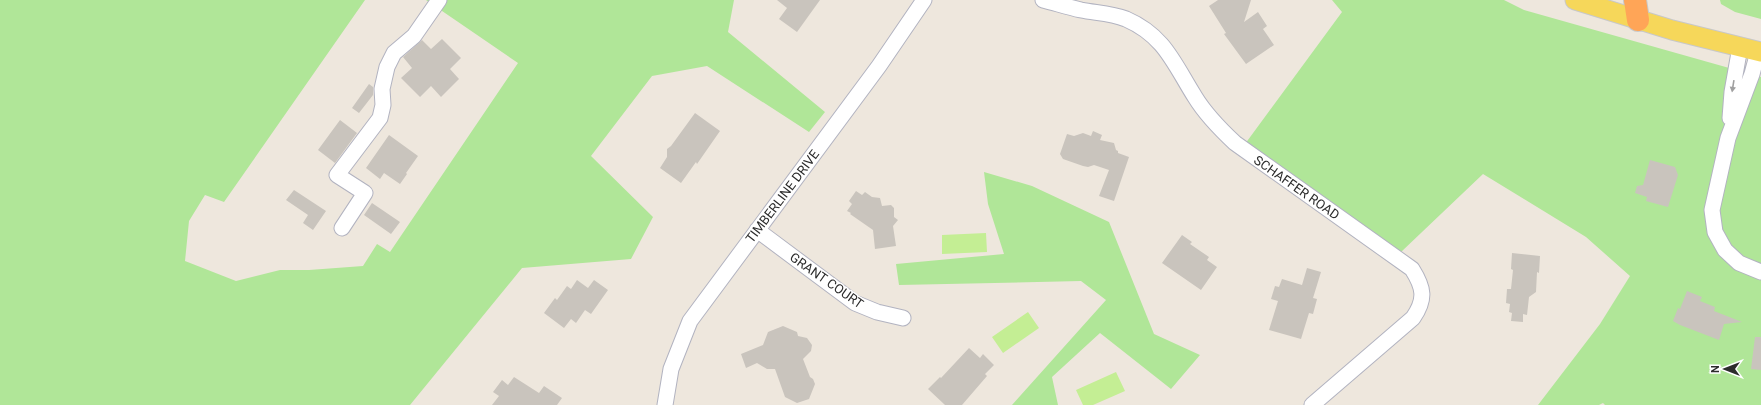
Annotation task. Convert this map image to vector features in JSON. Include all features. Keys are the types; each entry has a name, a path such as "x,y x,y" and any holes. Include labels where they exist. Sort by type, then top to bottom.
{"main road":[{"path":"1575,0 1636,10 1753,50"}],"street":[{"path":"342,228 365,193 337,175 380,118 383,105 382,89 387,67 394,53 414,36 439,0"},
{"name":"TIMBERLINE DRIVE","path":"665,405 666,389 671,369 690,321 879,66 924,0"},
{"name":"SCHAFFER ROAD","path":"1043,0 1081,10 1106,13 1125,19 1142,28 1157,39 1168,52 1203,110 1235,143 1412,269 1419,280 1422,292 1422,303 1413,318 1312,405"},
{"path":"1753,50 1752,74 1728,138 1713,199 1712,210 1714,227 1721,245 1729,255 1744,266 1761,272"},
{"name":"GRANT COURT","path":"757,230 855,303 877,312 903,318"}],"green space":[{"path":"0,0 365,0 224,202 205,195 189,221 185,261 236,281 280,270 309,270 363,266 377,244 390,252 518,63 426,0 734,0 728,32 825,112 809,132 707,66 652,76 591,156 653,217 631,259 522,268 410,405 0,405"},
{"path":"1332,0 1504,0 1524,10 1761,77 1761,405 1605,405 1603,403 1599,405 1538,405 1600,324 1630,276 1586,237 1483,174 1401,252 1245,144 1342,12"},
{"path":"1720,0 1761,0 1761,19 1735,12 1721,4"},
{"path":"984,172 1032,186 1109,222 1154,334 1200,355 1171,389 1100,333 1052,377 1058,405 1012,405 1106,300 1081,281 899,285 896,264 1004,254 988,204"},
{"path":"986,233 987,252 942,254 942,235"},
{"path":"1028,312 1039,328 1003,353 992,337"},
{"path":"1116,372 1125,391 1093,405 1083,405 1076,390"}],"building":[{"path":"777,0 820,0 797,32 779,19 787,8"},
{"path":"1218,0 1251,0 1244,22 1258,12 1267,26 1263,29 1274,45 1246,64 1224,34 1226,33 1209,6"},
{"path":"442,39 461,58 450,69 459,79 441,97 431,86 420,97 401,78 412,68 403,57 422,40 431,49"},
{"path":"369,84 373,87 373,95 359,113 352,108"},
{"path":"695,113 720,131 697,164 696,162 681,183 660,168 667,157 667,149 671,146"},
{"path":"340,120 357,133 335,163 318,150"},
{"path":"1093,131 1102,135 1100,140 1114,143 1118,153 1129,157 1114,201 1099,196 1109,170 1094,165 1088,167 1083,166 1063,159 1060,154 1067,134 1074,136 1083,133 1091,136"},
{"path":"389,135 418,156 400,184 384,173 380,179 366,168"},
{"path":"1650,160 1675,167 1678,175 1668,207 1646,201 1647,197 1635,193 1637,186 1643,185"},
{"path":"294,190 326,211 313,230 303,223 308,215 286,200"},
{"path":"856,191 862,195 865,192 872,197 880,198 882,206 891,205 894,208 894,217 898,220 893,226 896,246 875,249 873,230 847,211 852,204 849,201"},
{"path":"372,203 400,222 391,234 364,215"},
{"path":"1182,235 1192,242 1190,244 1209,257 1207,260 1217,267 1201,290 1162,263"},
{"path":"1512,253 1540,256 1539,273 1537,272 1536,292 1529,297 1527,315 1523,314 1523,322 1511,321 1512,313 1509,312 1510,304 1506,303 1507,289 1511,289 1513,270 1511,269"},
{"path":"1307,268 1321,272 1313,298 1317,299 1313,314 1309,313 1301,339 1269,330 1278,301 1271,299 1275,286 1279,287 1282,279 1302,285"},
{"path":"577,280 588,288 594,280 608,290 591,314 585,310 576,323 571,319 564,328 544,313 555,298 557,300 567,286 571,289"},
{"path":"1687,291 1702,297 1700,301 1715,307 1714,311 1742,322 1724,324 1719,340 1680,325 1673,321 1678,308 1680,309"},
{"path":"783,326 797,332 798,336 807,338 812,345 811,351 803,359 810,377 813,379 815,384 809,399 797,403 785,397 775,369 767,369 757,363 746,368 741,354 763,345 768,332"},
{"path":"1755,337 1761,337 1761,370 1751,369"},
{"path":"969,348 980,358 983,354 994,365 985,374 987,376 962,405 945,405 928,389 940,377 941,378"},
{"path":"514,377 539,393 544,386 562,398 557,405 492,405 499,396 493,392 502,380 508,385"}]}
